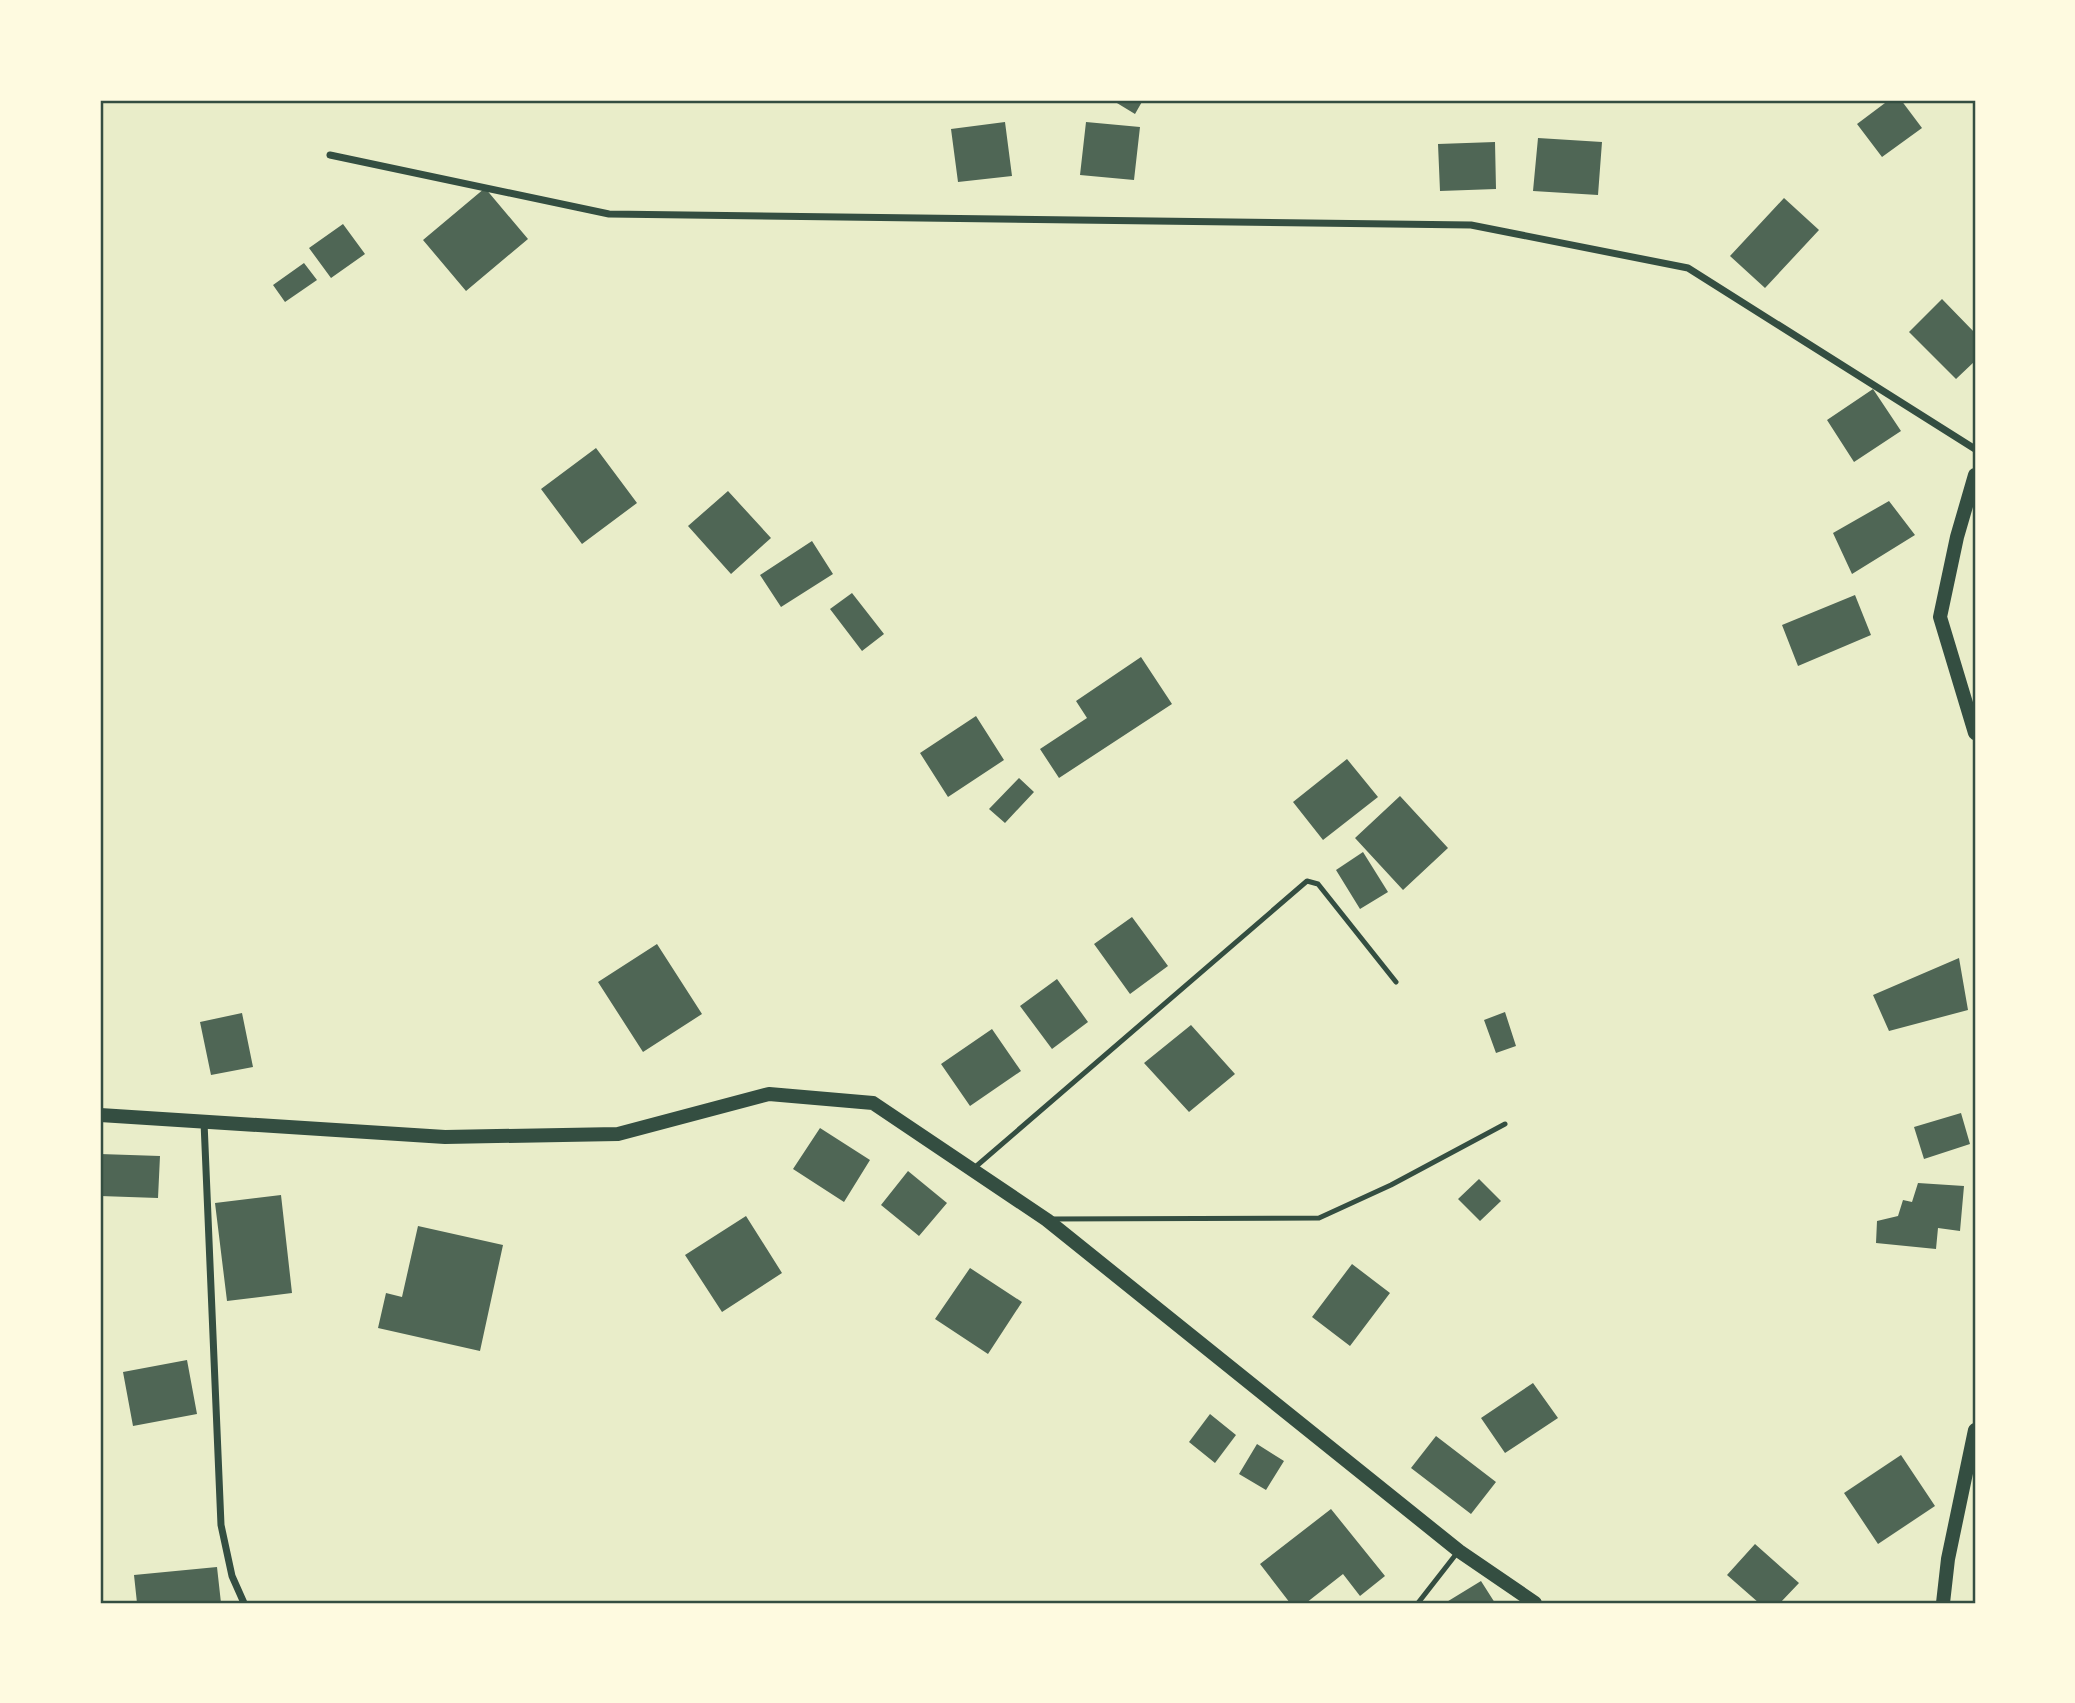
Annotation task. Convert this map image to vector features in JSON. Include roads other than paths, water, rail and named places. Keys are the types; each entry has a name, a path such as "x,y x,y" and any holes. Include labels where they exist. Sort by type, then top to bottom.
{"main road":[{"path":"1975,475 1957,537 1940,617 1975,733"},
{"path":"100,1115 445,1137 618,1134 769,1094 873,1102 1047,1220 1459,1551 1535,1603"},
{"path":"1943,1603 1948,1559 1975,1430"}],"street":[{"path":"330,155 609,214 1471,225 1688,268 1975,449"},
{"path":"204,1121 221,1525 232,1576 244,1603"}],"lane":[{"path":"972,1170 1307,881 1318,884 1396,982"},
{"path":"1047,1220 1319,1218 1391,1185 1505,1125"},
{"path":"1418,1603 1459,1551"}]}
